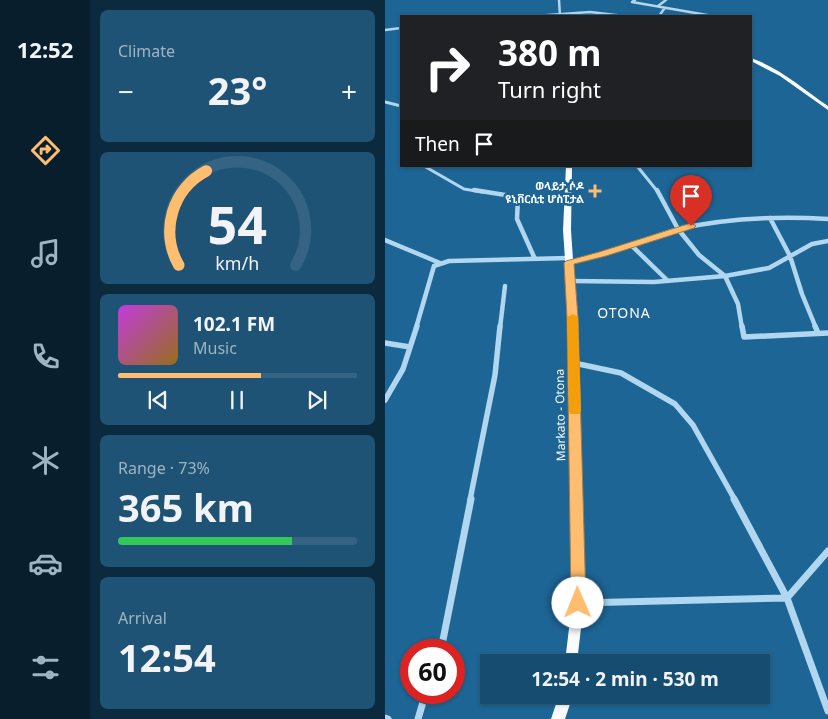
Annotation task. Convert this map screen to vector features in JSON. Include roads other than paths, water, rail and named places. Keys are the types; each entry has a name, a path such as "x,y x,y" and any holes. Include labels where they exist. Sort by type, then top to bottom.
{"main road":[{"path":"752,59 770,66 787,76 797,87 828,108"},
{"name":"Markato - Otona","path":"569,167 569,260 574,363 578,603 572,654"},
{"path":"558,719 563,704"}],"street":[{"path":"559,0 560,15 604,13 617,15"},
{"path":"635,0 632,2 707,15"},
{"path":"658,6 666,0"},
{"path":"660,15 664,9"},
{"path":"385,30 400,28"},
{"path":"385,102 400,106"},
{"path":"426,167 464,189 518,197 517,219 535,260"},
{"path":"638,167 660,192 678,229 699,255 725,276 738,304 744,337 828,333"},
{"path":"770,218 791,256 802,294 818,334"},
{"path":"385,240 439,263 569,260 631,245 703,222 770,218 828,219"},
{"path":"571,281 668,281 725,276 769,268 812,244 828,241"},
{"path":"631,245 668,281"},
{"path":"385,400 396,386 410,347 432,271 434,266 439,263"},
{"path":"443,639 495,375 505,286"},
{"path":"385,343 410,347"},
{"path":"574,363 621,373 675,404 693,425 762,548 787,598 828,711"},
{"path":"578,603 787,598 828,551"},
{"path":"418,719 423,704"}],"place":[{"name":"ወላይታ ሶዶ ዩኒቨርሲቲ ሆስፒታል","path":"595,191"}],"district":[{"name":"OTONA","path":"624,312"}]}
